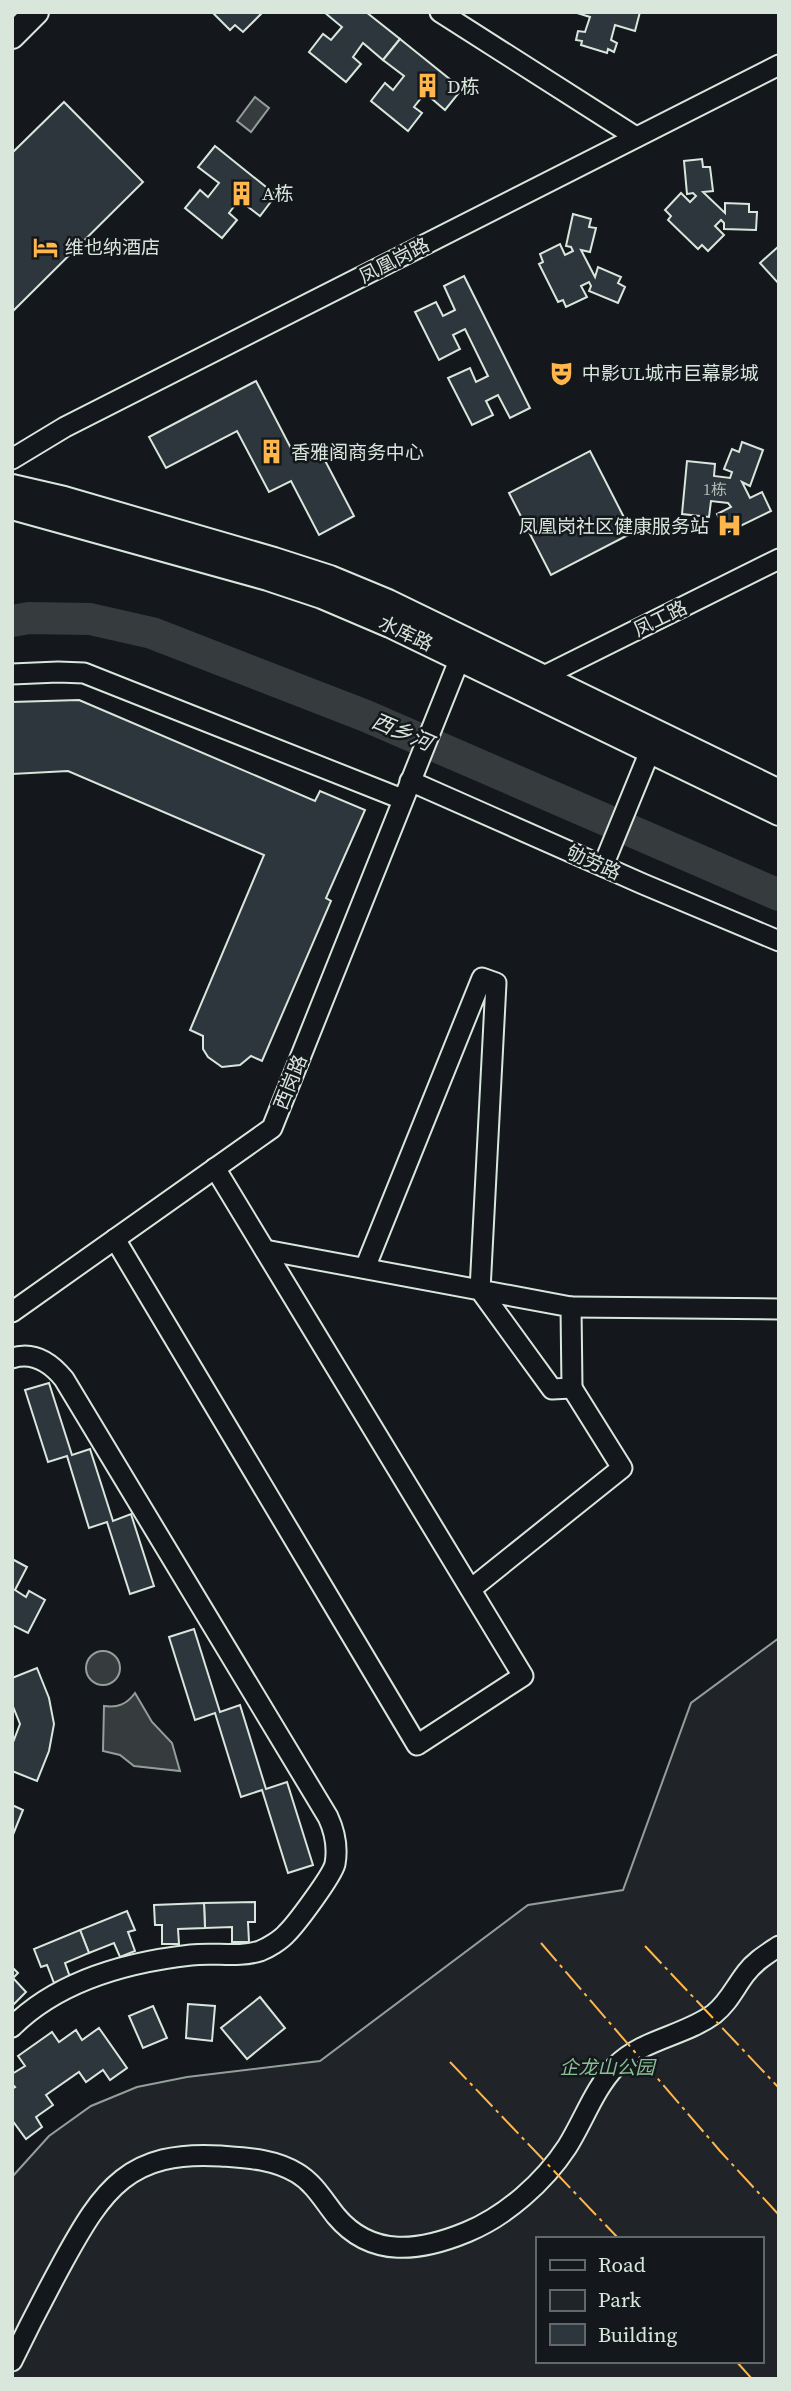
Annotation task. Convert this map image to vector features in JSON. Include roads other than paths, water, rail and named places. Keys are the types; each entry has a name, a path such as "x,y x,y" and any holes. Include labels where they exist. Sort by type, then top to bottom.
{"main road":[{"path":"12,36 36,12"},
{"name":"水库路","path":"12,487 77,503 330,578 388,602 463,650 650,751 779,813"},
{"name":"水库路","path":"12,507 242,570 322,596 390,625 542,677 779,792"}],"street":[{"path":"440,12 636,137"},
{"name":"凤凰岗路","path":"12,459 65,427 779,65"},
{"name":"凤工路","path":"542,677 779,559"},
{"name":"西岗路","path":"12,1312 272,1128 463,650"},
{"path":"12,674 84,673 402,799"},
{"path":"605,861 650,751"},
{"name":"劬劳路","path":"410,780 605,861 779,941"},
{"path":"365,1268 482,978 496,983 480,1290 552,1389 572,1388"},
{"path":"115,1239 417,1745 523,1676 215,1168"},
{"path":"265,1250 571,1307 779,1309"},
{"path":"471,1589 622,1468 572,1388 571,1307"},
{"path":"12,1358 21,1355 36,1357 53,1366 64,1379 328,1817 335,1832 336,1844 335,1866 314,1897 286,1934 262,1950 240,1955 193,1955 142,1964 94,1977 44,2000 12,2027"},
{"path":"12,2361 71,2247 99,2201 119,2182 142,2167 168,2158 195,2155 259,2159 281,2164 300,2174 316,2189 338,2218 357,2235 380,2245 405,2249 429,2245 470,2231 507,2209 531,2188 566,2148 600,2086 618,2064 640,2048 702,2022 714,2014 733,1995 753,1966 779,1946"}],"waterway":[{"name":"西乡河","path":"12,621 29,618 90,619 152,633 366,716 779,895"}],"place":[{"name":"D栋","path":"427,86"},
{"name":"A栋","path":"242,193"},
{"name":"维也纳酒店","path":"45,247"},
{"name":"中影UL城市巨幕影城","path":"562,373"},
{"name":"香雅阁商务中心","path":"271,452"},
{"name":"凤凰岗社区健康服务站","path":"729,526"}],"park label":[{"name":"企龙山公园","path":"607,2067"}]}
